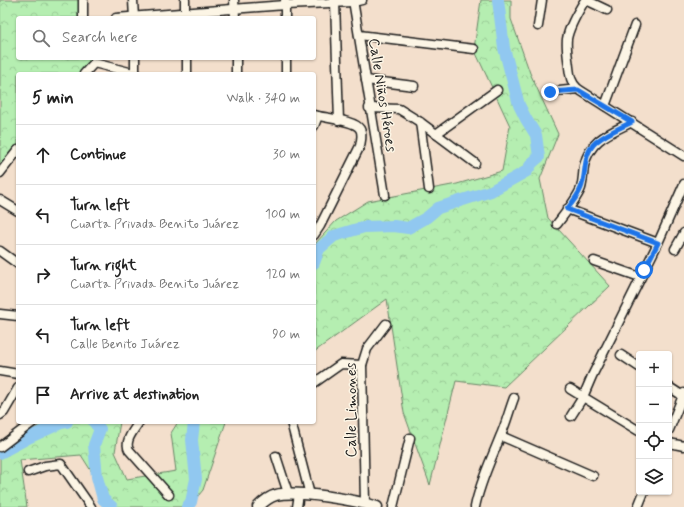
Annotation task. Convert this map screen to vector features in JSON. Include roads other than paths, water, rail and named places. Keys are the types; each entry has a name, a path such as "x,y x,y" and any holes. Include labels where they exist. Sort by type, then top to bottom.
{"street":[{"path":"83,0 83,16"},
{"path":"133,0 134,16"},
{"path":"185,0 185,16 285,3 349,1 339,121"},
{"path":"234,0 235,16"},
{"path":"538,26 542,0"},
{"path":"607,10 585,0 571,26 567,39 571,80 574,86 578,90 632,122 684,156"},
{"name":"Calle Niños Héroes","path":"349,1 359,35 385,195"},
{"path":"285,3 285,16"},
{"path":"605,106 635,26"},
{"path":"359,35 474,49"},
{"path":"135,60 136,72"},
{"path":"187,60 187,72"},
{"path":"236,60 236,72"},
{"path":"286,60 286,72"},
{"path":"86,72 94,61 118,72"},
{"path":"366,80 414,86"},
{"path":"436,134 497,90"},
{"path":"550,92 578,90"},
{"path":"370,108 399,109 420,122 475,162"},
{"path":"316,116 353,123 361,131 360,146 316,232"},
{"path":"420,122 429,189"},
{"path":"557,224 581,188 584,165 588,153 596,142 611,132 632,122"},
{"path":"0,173 16,153"},
{"path":"571,416 583,397 640,277 658,243 684,184"},
{"path":"0,200 16,210"},
{"path":"567,209 658,243"},
{"path":"675,249 684,232"},
{"path":"0,251 16,263"},
{"path":"594,261 640,277"},
{"path":"0,314 16,316"},
{"name":"Calle Limones","path":"366,503 362,365 367,348 386,324"},
{"path":"621,355 636,365"},
{"path":"316,382 341,364 362,365"},
{"path":"0,371 16,374"},
{"path":"570,389 636,429"},
{"path":"672,389 683,395 672,423"},
{"path":"0,415 4,412 16,391"},
{"path":"475,507 478,492 488,463 501,436 514,398"},
{"path":"0,447 30,424"},
{"path":"138,424 127,442 127,446 168,495"},
{"path":"291,424 310,495"},
{"path":"501,436 593,476"},
{"path":"393,507 410,438"},
{"path":"672,444 684,446"},
{"path":"276,456 288,493"},
{"path":"28,472 45,466 61,464 91,507"},
{"path":"258,507 267,499 275,495 288,493 366,503 377,507"},
{"path":"297,507 299,494"},
{"path":"638,507 643,495"}],"waterway":[{"path":"316,257 319,249 334,236 364,227 394,226 408,228 426,218 438,208 491,191 527,171 532,163 539,157 536,135 519,105 504,48 498,0"},
{"path":"0,453 59,424"},
{"path":"96,424 100,429 94,445 97,477 103,499 112,507"},
{"path":"187,507 191,502 196,479 192,440 194,424"}]}
